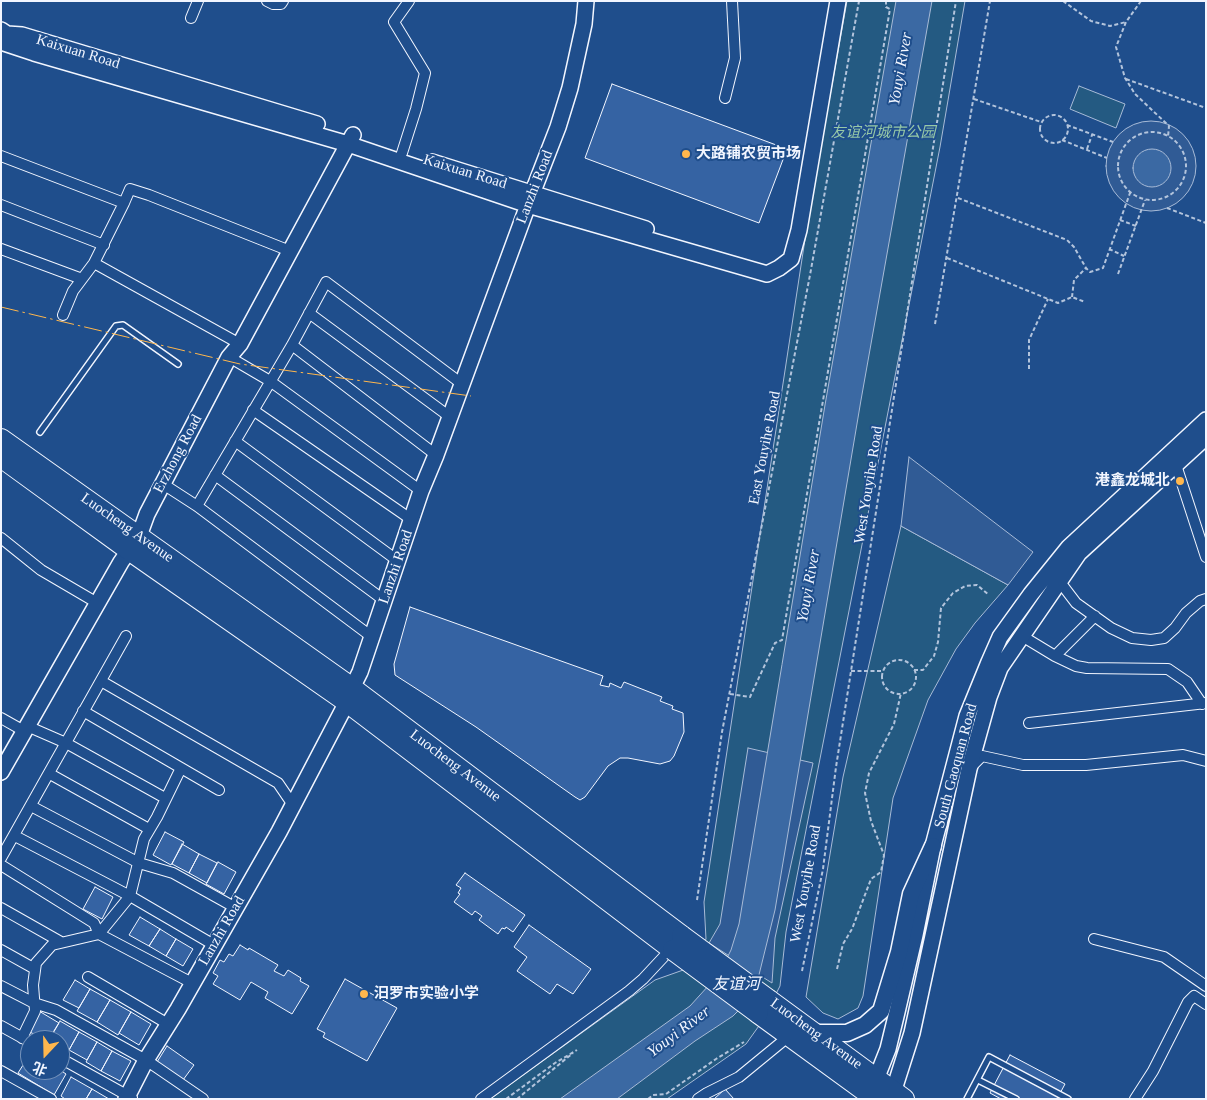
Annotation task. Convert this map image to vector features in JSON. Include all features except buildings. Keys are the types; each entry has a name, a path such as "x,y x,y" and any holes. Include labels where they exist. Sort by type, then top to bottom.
{"highway":[{"name":"Luocheng Avenue","path":"1,439 134,543"},
{"name":"Luocheng Avenue","path":"1,456 134,543 350,695 675,945 763,1007 814,1033 883,1094"},
{"name":"Luocheng Avenue","path":"763,1007 789,1036 883,1094"}],"main road":[{"path":"814,1033 846,1033 865,1025 880,1011 899,952 912,894 934,846"}],"street":[{"path":"191,18 198,1"},
{"path":"267,1 273,4 281,4 283,1"},
{"path":"402,153 425,73 394,22 409,1"},
{"name":"Lanzhi Road","path":"129,1098 146,1060 236,908 293,805 360,672 421,491 558,127 570,88 584,24 586,1"},
{"path":"725,98 735,58 732,1"},
{"name":"Kaixuan Road","path":"3,40 22,35 350,140 402,153 530,200 762,265 779,268 790,259 799,230 838,1"},
{"path":"350,140 530,200"},
{"name":"Erzhong Road","path":"1,772 134,543 147,514 229,357 240,344 350,140"},
{"path":"1,156 124,203"},
{"path":"63,315 73,291 94,263 104,245 130,189 290,251"},
{"path":"1,205 104,245"},
{"path":"1,249 82,279"},
{"path":"94,263 240,344"},
{"path":"197,506 292,345 326,282 462,384"},
{"path":"309,313 450,416"},
{"path":"292,345 436,455"},
{"path":"229,357 270,381 421,491"},
{"path":"253,410 412,520"},
{"name":"South Gaoquan Road","path":"883,1094 888,1049 934,846 967,716 1000,637 1031,594 1069,547 1206,420"},
{"name":"South Gaoquan Road","path":"883,1094 912,1033 969,769 989,697 1000,668 1079,553 1206,438"},
{"path":"235,441 398,561"},
{"path":"1176,465 1206,557"},
{"path":"216,475 385,601"},
{"path":"163,484 197,506 372,637"},
{"path":"1,538 41,570 99,604"},
{"path":"1060,582 1076,603 1111,628 1132,638 1151,640 1164,638 1175,628 1186,613 1200,601 1206,599"},
{"path":"1055,656 1095,616"},
{"path":"1,858 126,636"},
{"path":"1022,636 1076,666 1087,668 1168,669 1187,682 1204,704"},
{"path":"100,681 278,783 293,805"},
{"path":"1029,723 1204,704"},
{"path":"83,711 219,790"},
{"path":"1,718 66,743 165,798"},
{"path":"969,769 982,756 1023,765 1086,765 1183,755 1206,761"},
{"path":"29,1030 35,1011 32,985 36,963 52,945 99,934 130,896 144,839 181,768"},
{"path":"50,774 149,829"},
{"path":"31,806 139,863 173,873 236,908"},
{"path":"15,836 130,896 214,945"},
{"path":"1,865 94,923 99,934 192,983"},
{"path":"1,908 62,942"},
{"path":"1094,939 1164,957 1206,986"},
{"path":"481,1099 628,991 675,945"},
{"path":"1,950 35,969"},
{"path":"88,977 168,1024"},
{"path":"1,986 34,1003 56,1010 146,1060 203,1099"},
{"path":"1135,1099 1153,1071 1188,1002 1194,996 1206,1004"},
{"path":"1,1026 20,1037"},
{"path":"698,1099 706,1093 739,1077 789,1036"},
{"path":"70,1064 129,1098"},
{"path":"1,1071 51,1099"}],"lane":[{"path":"40,432 116,326 123,325 178,364"},
{"path":"967,1099 989,1057 1068,1099"},
{"path":"978,1080 1016,1099"}],"path":[{"name":"East Youyihe Road","path":"697,900 730,694 810,275 859,1"},
{"path":"730,694 750,697 775,643 782,640 890,8 886,7 886,1"},
{"name":"West Youyihe Road","path":"802,971 823,869 836,767 956,1"},
{"path":"935,324 990,1"},
{"path":"1063,1 1091,21 1110,26 1126,22"},
{"path":"1141,1 1126,22 1116,47 1125,78 1135,94 1169,126 1168,137"},
{"path":"1125,78 1206,108"},
{"path":"974,99 1041,122"},
{"path":"1057,115 1064,120 1067,133 1062,140 1053,143 1045,139 1040,131 1041,122 1048,116 1057,115"},
{"path":"1066,125 1113,142"},
{"path":"1149,132 1161,133 1180,146 1185,156 1186,168 1184,179 1178,189 1169,196 1158,200 1145,200 1130,193 1118,173 1118,162 1122,150 1128,141 1138,135 1149,132"},
{"path":"1086,150 1092,135"},
{"path":"1062,140 1107,158"},
{"path":"957,198 1067,240 1074,247 1090,272 1102,268 1130,193"},
{"path":"1118,274 1145,200"},
{"path":"1167,208 1206,223"},
{"path":"1120,220 1136,226"},
{"path":"1109,249 1124,256"},
{"path":"946,258 1058,303 1072,297 1085,302"},
{"path":"1072,297 1074,280 1086,268"},
{"path":"1029,369 1029,340 1048,299"},
{"path":"914,670 923,670 934,656 938,642 941,608 953,593 964,586 977,585 990,595"},
{"path":"896,660 907,662 914,670 916,675 914,685 906,692 890,691 883,682 883,671 886,666 896,660"},
{"path":"851,671 883,671"},
{"path":"837,969 843,944 852,929 871,879 881,872 884,855 871,821 865,793 869,772 894,724 902,693"},
{"path":"650,1099 654,1095 666,1094 744,1042"},
{"path":"506,1099 555,1063 577,1050 517,1099"}],"green space":[{"name":"友谊河城市公园","path":"847,1 965,1 940,147 786,932 780,986 761,1023 746,1044 667,1099 490,1099 655,980 686,969 706,939 704,902 809,213"},
{"path":"1079,86 1125,104 1116,128 1070,109"},
{"path":"901,526 1008,585 975,623 956,649 928,700 893,798 863,996 858,1008 838,1019 823,1013 806,997 843,777"}],"shaded area":[{"path":"1151,121 1168,125 1183,134 1192,149 1196,166 1192,183 1183,198 1168,207 1151,211 1134,207 1119,198 1110,183 1106,166 1110,149 1119,134 1134,125"},
{"path":"909,457 1033,552 1008,585 901,526"},
{"path":"748,748 813,763 775,938 772,983 709,943 720,924"}],"water":[{"name":"友谊河","path":"896,1 932,1 861,400 775,910 754,995 733,1016 695,1041 617,1099 560,1099 690,1006 719,974 731,950 739,924 825,405"},
{"path":"1152,149 1165,155 1171,168 1165,181 1152,187 1139,181 1133,168 1139,155"}],"power":[{"path":"1,307 240,364 471,396"}],"place":[{"name":"大路铺农贸市场","path":"686,154"},
{"name":"港鑫龙城北","path":"1180,481"},
{"name":"汨罗市实验小学","path":"364,994"}],"water label":[{"name":"Youyi River","path":"901,69"},
{"name":"Youyi River","path":"809,586"},
{"name":"Youyi River","path":"679,1032"}]}
